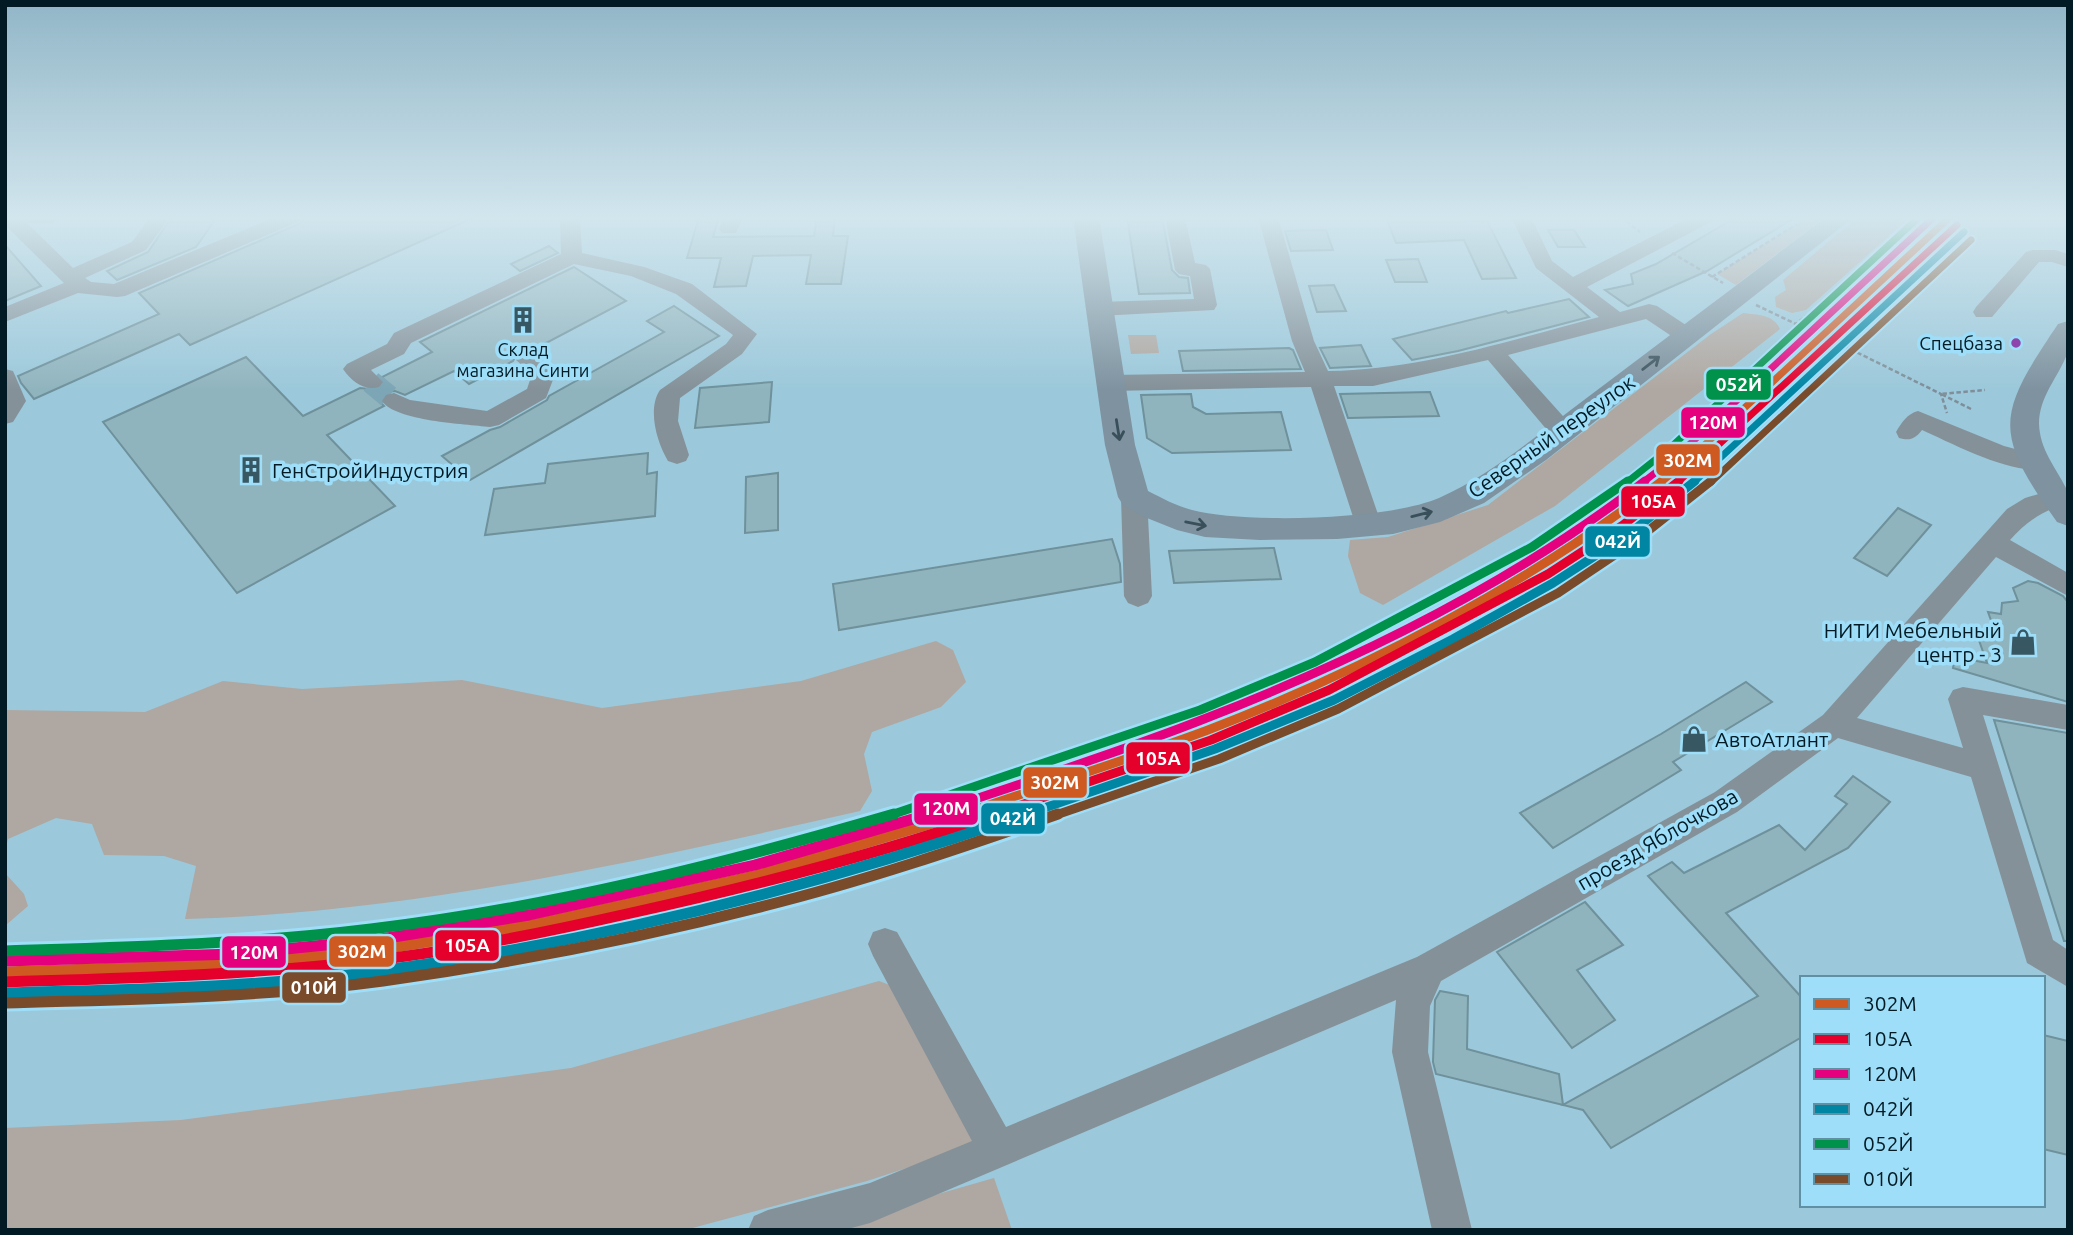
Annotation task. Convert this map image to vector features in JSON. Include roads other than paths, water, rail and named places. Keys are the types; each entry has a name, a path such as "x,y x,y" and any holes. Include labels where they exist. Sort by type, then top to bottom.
{"main road":[{"path":"1094,275 1120,445 1134,498"},
{"name":"Северный переулок","path":"1134,498 1163,515 1195,525 1228,528 1369,526 1430,513 1472,494 1562,431 1766,275"},
{"path":"2062,506 2032,461 2023,436 2022,419 2034,383 2068,330"},
{"path":"2062,506 2042,451 2040,424 2049,399 2068,364"}],"street":[{"path":"68,275 85,288 117,291 156,275"},
{"path":"5,315 87,275"},
{"path":"371,382 355,369 396,349 402,338 535,275"},
{"path":"646,275 684,289 746,334 734,349 668,396 666,421 677,455"},
{"path":"1098,309 1206,305 1200,275"},
{"path":"1284,275 1303,341 1320,379 1369,526"},
{"path":"1557,275 1614,318"},
{"path":"1572,286 1595,275"},
{"path":"1984,312 2017,275"},
{"path":"1110,383 1373,378 1493,352 1614,318 1649,311 1687,336"},
{"path":"1493,352 1562,431"},
{"path":"394,401 404,407 490,419 538,393 544,372 527,360"},
{"path":"5,376 14,401 5,416"},
{"path":"1908,432 1918,419 1997,453 2032,461"},
{"path":"1134,498 1138,596"},
{"name":"проезд Яблочкова","path":"768,1230 870,1203 1429,969 1726,802 1834,724 2017,516 2034,505 2062,506"},
{"path":"1993,543 2068,586"},
{"path":"2068,718 1963,699 2039,951 2068,970"},
{"path":"1834,724 1982,767"},
{"path":"885,944 998,1151"},
{"path":"1429,969 1412,1004 1410,1052 1452,1230"}],"tunnel":[{"path":"371,382 394,401"}],"place":[{"name":"Склад магазина Синти","path":"523,320"},
{"name":"Спецбаза","path":"2016,343"},
{"name":"ГенСтройИндустрия","path":"251,470"},
{"name":"НИТИ Мебельный центр - 3","path":"2023,642"},
{"name":"АвтоАтлант","path":"1694,739"}]}
